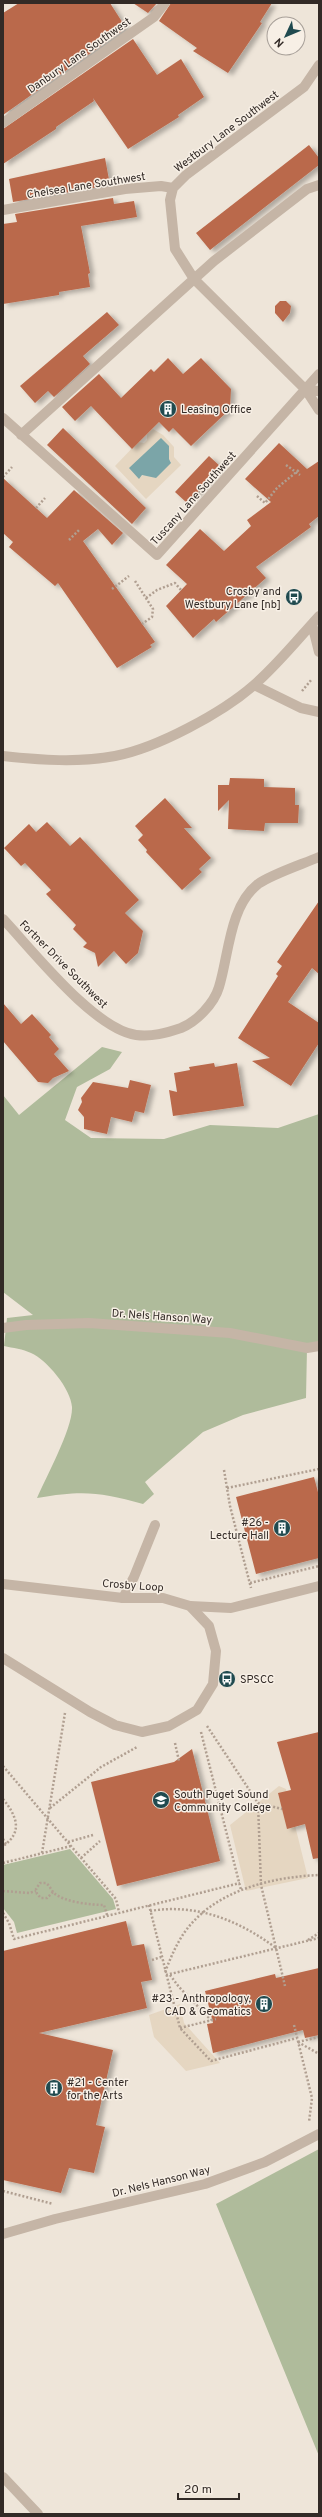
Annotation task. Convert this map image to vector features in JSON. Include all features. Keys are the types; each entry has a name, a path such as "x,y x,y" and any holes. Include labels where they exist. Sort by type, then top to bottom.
{"street":[{"name":"Danbury Lane Southwest","path":"3,123 154,16 165,3"},
{"name":"Westbury Lane Southwest","path":"319,65 304,87 208,158 173,188 170,211 175,249 194,279 306,390 319,410"},
{"path":"21,434 194,279 307,189 319,185"},
{"name":"Chelsea Lane Southwest","path":"3,210 125,189 161,186 173,188"},
{"name":"Tuscany Lane Southwest","path":"3,418 157,555 319,374"},
{"path":"306,390 319,391"},
{"path":"315,620 319,652"},
{"path":"3,756 52,761 115,756 158,741 215,714 254,685 315,620"},
{"path":"254,685 301,708 319,712"},
{"name":"Fortner Drive Southwest","path":"3,919 85,1005 109,1024 136,1035 164,1035 186,1026 207,1009 219,989 233,928 243,902 258,884 319,857"},
{"name":"Dr. Nels Hanson Way","path":"3,1328 26,1325 89,1323 230,1333 307,1348 319,1346"},
{"path":"123,1598 134,1577 155,1525"},
{"name":"Crosby Loop","path":"3,1584 123,1598 163,1598 190,1606 209,1626 216,1651 213,1684 197,1710 169,1726 142,1732 115,1724 90,1712 3,1658"},
{"path":"190,1606 231,1608 319,1586"},
{"name":"Dr. Nels Hanson Way","path":"3,2234 55,2219 205,2184 265,2162 319,2134"},
{"path":"3,2477 38,2514"}],"path":[{"path":"286,465 299,470"},
{"path":"3,477 11,469"},
{"path":"299,470 300,475"},
{"path":"257,496 265,503 277,488 299,470"},
{"path":"36,508 45,498"},
{"path":"69,540 78,531"},
{"path":"113,588 129,576"},
{"path":"135,581 153,609 152,616 142,624"},
{"path":"146,598 157,590 175,583 181,590"},
{"path":"301,692 312,679"},
{"path":"228,1488 319,1469"},
{"path":"224,1470 250,1584 319,1566"},
{"path":"42,1853 66,1713"},
{"path":"207,1726 258,1803 261,1885 285,1986"},
{"path":"201,1732 242,1890"},
{"path":"175,1743 179,1761"},
{"path":"50,1808 101,1767 139,1746"},
{"path":"3,1766 116,1899 119,1912"},
{"path":"3,1799 15,1815 16,1823 15,1835 4,1845"},
{"path":"258,1803 282,1810"},
{"path":"68,1842 93,1835"},
{"path":"3,1839 4,1845"},
{"path":"82,1858 100,1841"},
{"path":"3,1863 71,1846"},
{"path":"166,1974 180,1939 202,1913 225,1897 242,1890 261,1885 298,1877 319,1875"},
{"path":"3,1891 29,1893 36,1891 40,1883 46,1883 53,1892 81,1904 104,1905 107,1915"},
{"path":"3,1913 10,1924 14,1939 240,1883"},
{"path":"36,1891 41,1898 47,1898 53,1892"},
{"path":"149,1905 180,2028 211,2061 297,2038"},
{"path":"150,1911 182,1910 202,1913 243,1926 276,1949"},
{"path":"306,1942 319,1933"},
{"path":"166,1974 170,1975 319,1938"},
{"path":"152,1960 162,1957"},
{"path":"170,1975 179,1987 211,2020"},
{"path":"180,2028 216,2019"},
{"path":"294,2025 312,2098 312,2109 308,2124"},
{"path":"298,2042 319,2037"},
{"path":"298,2042 319,2054"},
{"path":"3,2191 54,2205"}],"green space":[{"path":"102,1047 122,1052 110,1069 77,1087 65,1120 91,1138 164,1139 210,1125 278,1128 319,1114 319,1346 307,1348 306,1398 243,1415 203,1432 145,1482 154,1494 143,1504 115,1497 79,1493 37,1498 64,1439 71,1416 71,1400 63,1384 51,1368 44,1362 28,1352 4,1346 7,1318 33,1315 3,1292 3,1095 19,1115"},
{"path":"70,1849 113,1899 116,1909 17,1933 14,1922 3,1908 3,1865"},
{"path":"319,2149 319,2456 216,2204"}],"shaded area":[{"path":"153,429 163,435 174,447 174,457 181,465 146,499 115,466 138,442 144,443 147,440 147,434","holes":["169,446 169,459 171,462 151,476 143,475"]},
{"path":"279,1786 286,1789 308,1878 246,1891 230,1825"},
{"path":"180,2004 184,2023 220,2063 186,2071 154,2037 149,2015"}],"water":[{"path":"161,438 169,446 169,459 171,463 156,478 142,475 139,479 129,468"}],"building":[{"path":"19,3 110,3 126,28 3,115 3,13"},
{"path":"133,3 157,3 148,13"},
{"path":"171,3 272,3 260,22 262,23 228,73 193,51 197,48 159,21"},
{"path":"133,39 157,75 181,59 204,97 178,115 179,117 128,149 93,98 94,101 56,127 56,129 3,164 3,129"},
{"path":"309,145 319,158 319,165 210,250 196,233"},
{"path":"105,158 110,185 13,202 9,179"},
{"path":"113,198 114,204 134,201 137,217 81,226 90,273 88,274 90,287 59,292 59,295 3,304 3,224 17,222 15,214"},
{"path":"280,301 286,301 291,306 290,313 283,322 275,313 275,306"},
{"path":"107,312 119,325 83,356 90,364 54,397 48,391 35,403 20,386"},
{"name":"Leasing Office","path":"168,358 183,374 201,358 231,389 230,409 191,446 173,428 169,432 159,422 132,449 91,406 75,421 62,407 99,374 121,398 151,369 154,372"},
{"path":"63,428 146,508 132,524 47,445"},
{"path":"279,443 307,469 319,461 319,516 309,524 311,527 256,567 266,578 216,622 214,619 193,638 166,606 187,584 166,565 200,529 224,551 251,526 247,520 271,502 245,479"},
{"path":"209,456 221,467 187,503 175,492"},
{"path":"3,478 47,518 74,490 123,533 112,545 98,529 83,541 155,642 150,645 152,647 117,668 58,583 55,586 9,547 13,542 3,533"},
{"path":"230,778 264,779 264,787 295,788 295,805 299,805 298,823 265,823 264,831 228,829 229,800 218,811 218,785 229,785"},
{"path":"165,798 192,828 184,828 211,858 199,869 202,872 182,890 146,852 147,850 138,840 143,835 135,826"},
{"path":"47,822 70,846 80,837 139,900 125,913 143,931 138,953 126,964 114,951 98,967 95,953 83,947 87,943 73,929 76,925 46,894 51,890 25,863 21,866 4,848 29,824 36,832"},
{"path":"319,901 319,974 312,968 288,1002 319,1023 319,1043 291,1086 252,1061 270,1058 238,1038 278,976 276,974 282,966 277,962"},
{"path":"3,1003 21,1024 32,1014 51,1035 49,1037 59,1049 54,1054 69,1071 53,1078 48,1083 38,1082 3,1041"},
{"path":"214,1063 215,1067 237,1063 244,1106 173,1116 169,1090 177,1092 174,1073 190,1070 189,1067"},
{"path":"130,1080 151,1085 144,1113 135,1111 132,1122 111,1117 107,1134 84,1129 84,1117 78,1110 82,1102 81,1098 93,1082 128,1088"},
{"name":"#26 - Lecture Hall","path":"314,1477 319,1496 319,1558 256,1574 236,1497"},
{"path":"319,1732 319,1858 313,1859 305,1824 287,1829 278,1793 291,1790 277,1742"},
{"path":"192,1749 220,1861 117,1886 91,1782 174,1762"},
{"name":"#21 - Center for the Arts","path":"126,1921 132,1946 144,1944 152,1980 141,1982 147,2008 39,2033 113,2050 96,2125 105,2127 94,2173 69,2168 61,2193 3,2180 3,1951"},
{"name":"#23 - Anthropology, CAD & Geomatics","path":"319,1968 319,2035 305,2038 303,2030 213,2053 207,2024 213,2023 205,1991 275,1974 276,1978"}],"place":[{"name":"Leasing Office","path":"168,409"},
{"name":"Crosby and Westbury Lane [nb]","path":"294,597"},
{"name":"#26 - Lecture Hall","path":"282,1528"},
{"name":"SPSCC","path":"227,1679"},
{"name":"South Puget Sound Community College","path":"161,1800"},
{"name":"#23 - Anthropology, CAD & Geomatics","path":"264,2004"},
{"name":"#21 - Center for the Arts","path":"54,2088"}]}
